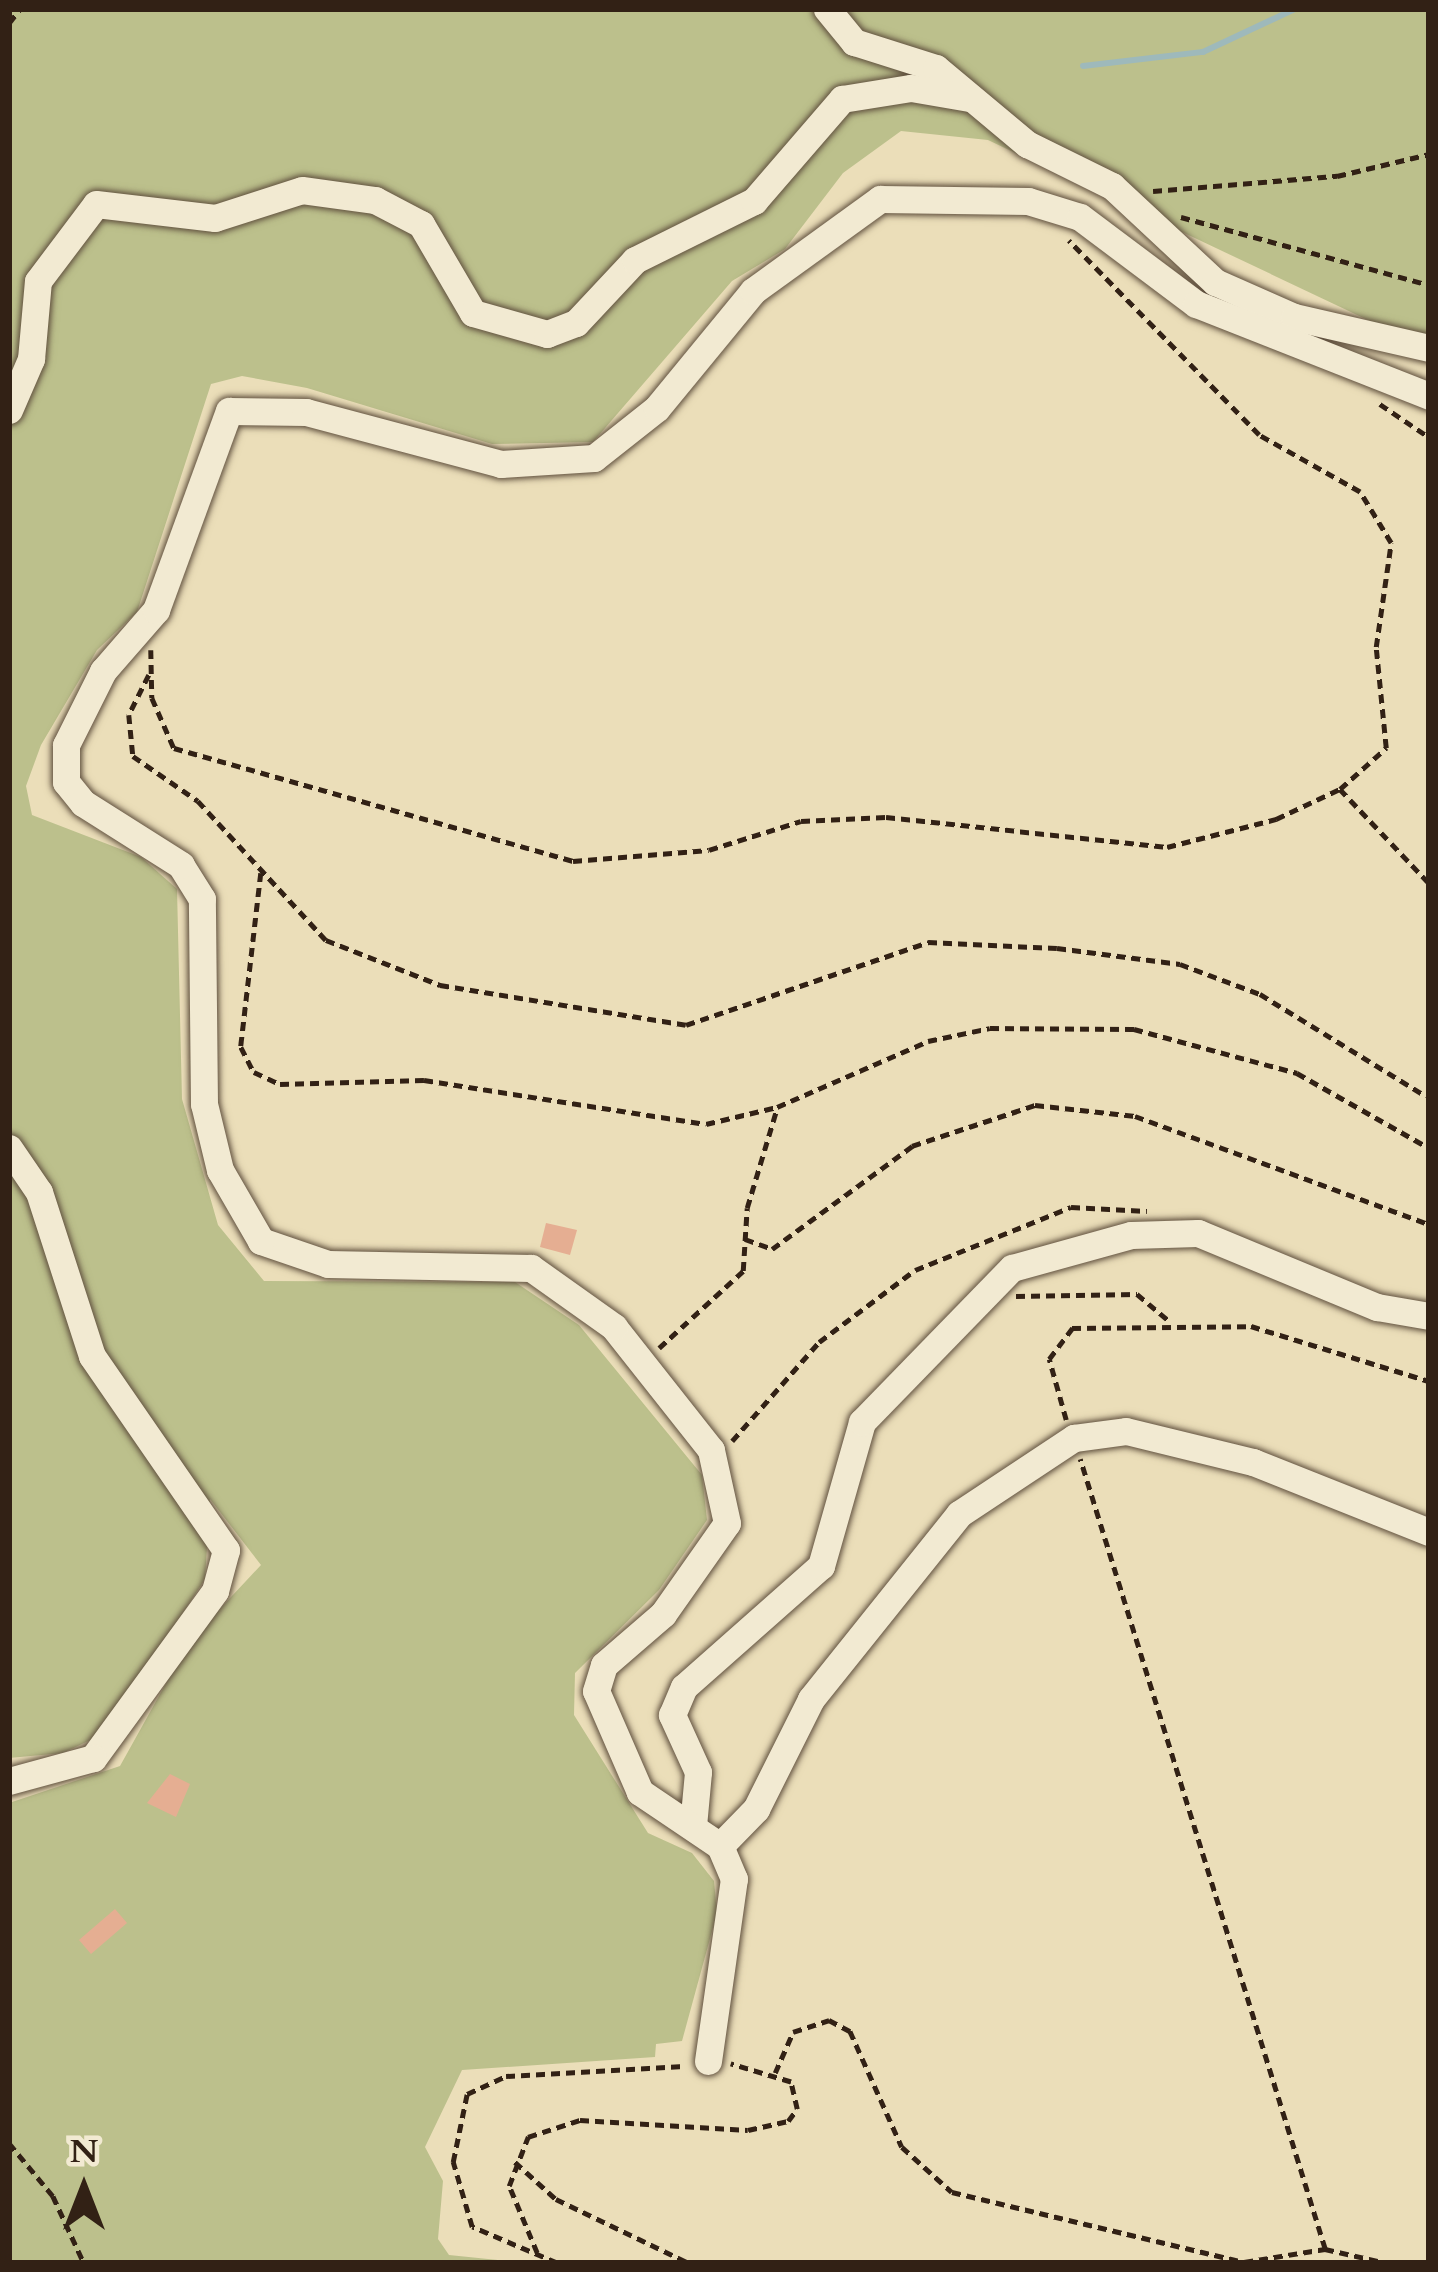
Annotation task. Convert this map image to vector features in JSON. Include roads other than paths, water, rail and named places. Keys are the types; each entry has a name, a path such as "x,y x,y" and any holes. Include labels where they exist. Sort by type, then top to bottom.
{"street":[{"path":"827,9 854,42 936,68 1058,164 1112,186 1215,281 1294,317 1429,348"},
{"path":"9,410 31,359 38,281 97,204 215,218 302,190 375,200 421,224 473,313 547,334 576,323 635,260 754,201 842,99 910,88 969,98"},
{"path":"708,2062 706,2020 734,1914 720,1846 640,1792 596,1691 604,1664 663,1614 727,1523 710,1450 638,1357 575,1291 531,1268 328,1264 286,1257 241,1217 204,1104 202,899 181,865 106,825 66,782 66,745 104,671 156,610 229,411 306,412 501,464 594,458 657,408 753,291 880,200 1046,208 1080,218 1196,304 1429,396"},
{"path":"9,1148 39,1192 92,1356 226,1550 215,1592 93,1758 9,1780"},
{"path":"693,1826 698,1772 672,1715 684,1687 821,1566 862,1422 1012,1268 1131,1235 1198,1233 1377,1307 1429,1316"},
{"path":"720,1846 756,1809 811,1699 959,1514 1074,1438 1126,1431 1253,1462 1429,1532"}],"waterway":[{"path":"1083,66 1203,52 1295,9"}]}
